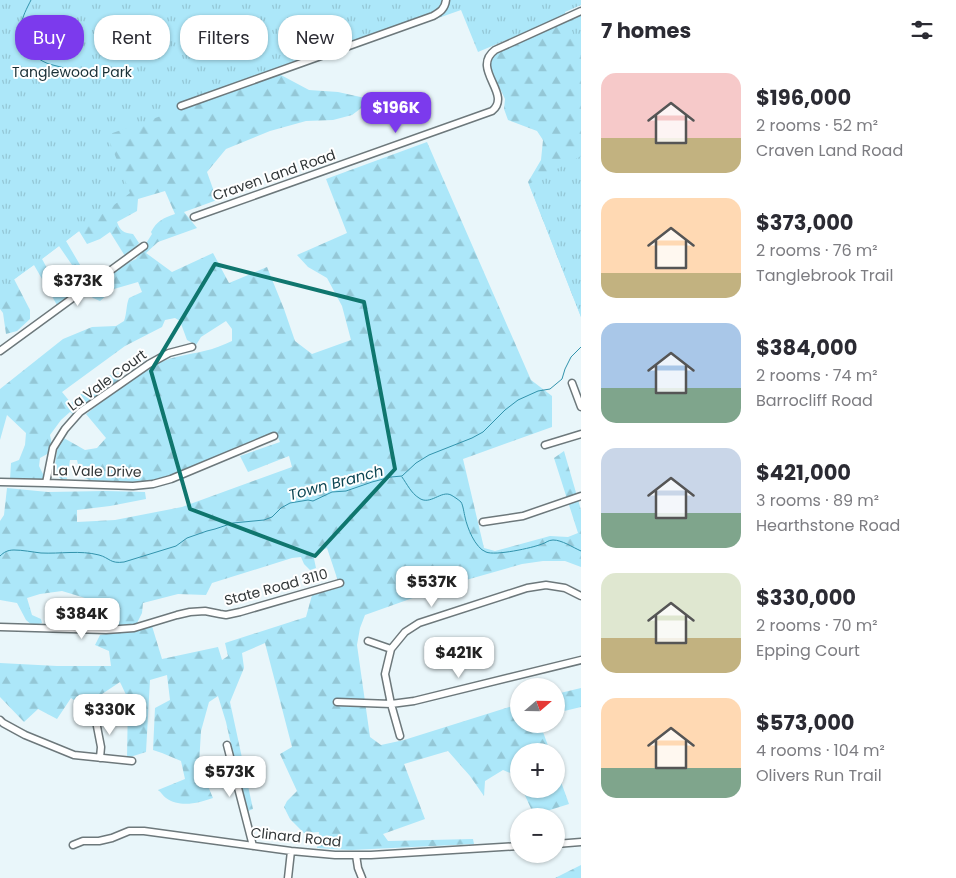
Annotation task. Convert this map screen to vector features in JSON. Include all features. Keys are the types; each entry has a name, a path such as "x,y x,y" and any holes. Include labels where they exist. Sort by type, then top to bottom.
{"street":[{"path":"181,106 426,19 438,14 445,6 446,0"},
{"name":"Craven Land Road","path":"194,216 492,111 496,107 498,98 486,66 491,52 581,11"},
{"path":"0,351 144,246"},
{"name":"La Vale Court","path":"46,483 54,448 65,429 80,412 148,364 169,353 192,347"},
{"path":"572,384 581,407"},
{"path":"546,445 581,434"},
{"name":"La Vale Drive","path":"0,482 133,486 153,484 171,479 274,436"},
{"path":"483,522 523,516 581,496"},
{"name":"State Road 3110","path":"0,627 106,630 134,628 190,612 205,611 226,615 240,612 340,583"},
{"path":"400,736 385,674 391,650 405,632 419,623 527,588 546,585 565,588 581,596"},
{"path":"368,641 391,650"},
{"path":"337,702 391,704 414,701 581,660"},
{"path":"96,716 101,747 100,758"},
{"path":"0,720 25,735 74,755 132,761"},
{"path":"228,745 253,846"},
{"name":"Clinard Road","path":"73,845 83,841 99,841 112,838 128,831 144,831 291,851 356,856 510,847"},
{"path":"565,843 581,842"},
{"path":"288,878 291,851"},
{"path":"356,856 362,878"}],"highlighted area":[{"path":"215,264 364,302 395,469 315,556 190,509 151,371"}],"green space":[{"path":"0,0 25,15 15,15 15,60 84,60 84,50 94,56 94,60 101,60 175,104 279,74 309,90 338,92 365,98 364,106 352,115 333,120 306,121 270,131 226,149 207,172 217,200 184,212 197,228 158,242 146,253 172,272 213,253 229,283 267,267 295,341 312,354 351,340 342,306 327,278 308,267 297,255 347,233 326,179 427,142 531,380 552,396 552,427 463,459 484,548 495,551 550,536 568,537 578,533 554,458 564,451 581,510 581,567 565,561 543,561 522,564 452,584 365,615 360,628 357,645 370,737 381,745 404,740 510,707 510,733 543,733 547,743 510,743 510,773 503,770 485,781 484,796 470,776 448,751 404,764 425,819 383,834 388,841 473,839 474,844 351,850 317,848 319,832 304,833 290,819 284,807 297,791 280,754 292,747 265,643 242,653 244,668 230,702 253,809 246,812 226,722 218,696 209,702 201,731 199,765 213,798 196,803 183,804 171,801 158,790 185,779 181,761 153,750 155,708 170,700 167,675 150,680 146,752 127,758 128,699 120,682 102,694 102,711 90,712 71,698 57,719 38,709 24,722 0,697 0,663 111,666 109,651 95,645 100,635 152,626 162,659 218,647 222,660 228,656 225,643 306,617 312,595 340,587 327,548 313,554 316,568 310,570 304,564 301,557 292,558 212,583 206,595 178,594 143,603 142,613 136,625 118,625 110,616 108,598 97,599 97,624 88,616 85,598 62,591 27,598 32,615 41,619 42,623 33,626 26,620 17,603 0,600 0,521 4,515 7,488 48,492 145,492 146,499 77,510 77,522 115,520 182,507 292,467 289,456 248,472 240,456 280,442 276,433 181,473 152,481 133,483 92,481 84,478 77,460 70,460 67,479 61,479 54,472 57,451 62,437 85,450 97,448 106,438 86,414 121,387 139,374 164,361 211,349 232,341 232,329 226,321 201,337 196,345 187,340 180,321 175,318 165,320 162,327 125,346 62,392 71,403 107,376 120,373 124,378 75,416 70,412 61,420 50,435 52,445 49,453 40,458 39,466 45,478 28,481 10,480 11,463 19,460 25,445 26,433 7,415 0,440 0,389 63,339 92,327 116,326 124,321 129,298 142,292 138,282 114,289 100,301 93,298 87,292 119,267 136,259 156,225 175,214 165,191 138,199 137,211 117,222 125,232 133,234 139,243 125,256 110,232 100,239 87,244 79,231 66,241 83,270 91,267 108,269 94,279 83,281 59,246 42,259 54,279 61,283 76,285 79,291 57,305 34,265 14,279 30,310 30,319 17,331 6,334 3,313 0,309"},
{"name":"Tanglewood Park","path":"0,0 581,0 581,5 565,12 566,15 478,52 461,10 352,48 352,15 278,15 278,60 319,60 107,135 130,193 0,290"},
{"path":"581,14 581,317 528,182 541,160 543,140 537,131 508,120 504,109 505,99 489,66 489,60 506,48"},
{"path":"581,17 581,57 569,22"},
{"path":"581,156 581,317 529,184"},
{"path":"581,688 581,707 565,711 565,692"},
{"path":"565,793 569,804 556,808 531,808 526,798 565,798"},
{"path":"581,865 581,878 555,878"}],"waterway":[{"path":"31,0 21,26 22,39 28,50 37,58 49,64 80,72"},
{"name":"Town Branch","path":"0,556 10,550 41,553 85,553 103,556 116,562 124,562 176,546 187,538 233,523 264,520 272,517 281,508 290,503 313,501 332,492 346,491 372,482 402,476 416,463 429,455 483,432 518,400 538,391 550,389 562,379 571,357 581,347"},
{"path":"402,477 414,494 423,500 447,494 460,501 472,537 478,546 486,552 514,551 537,546 550,540 563,542 581,551"}]}
